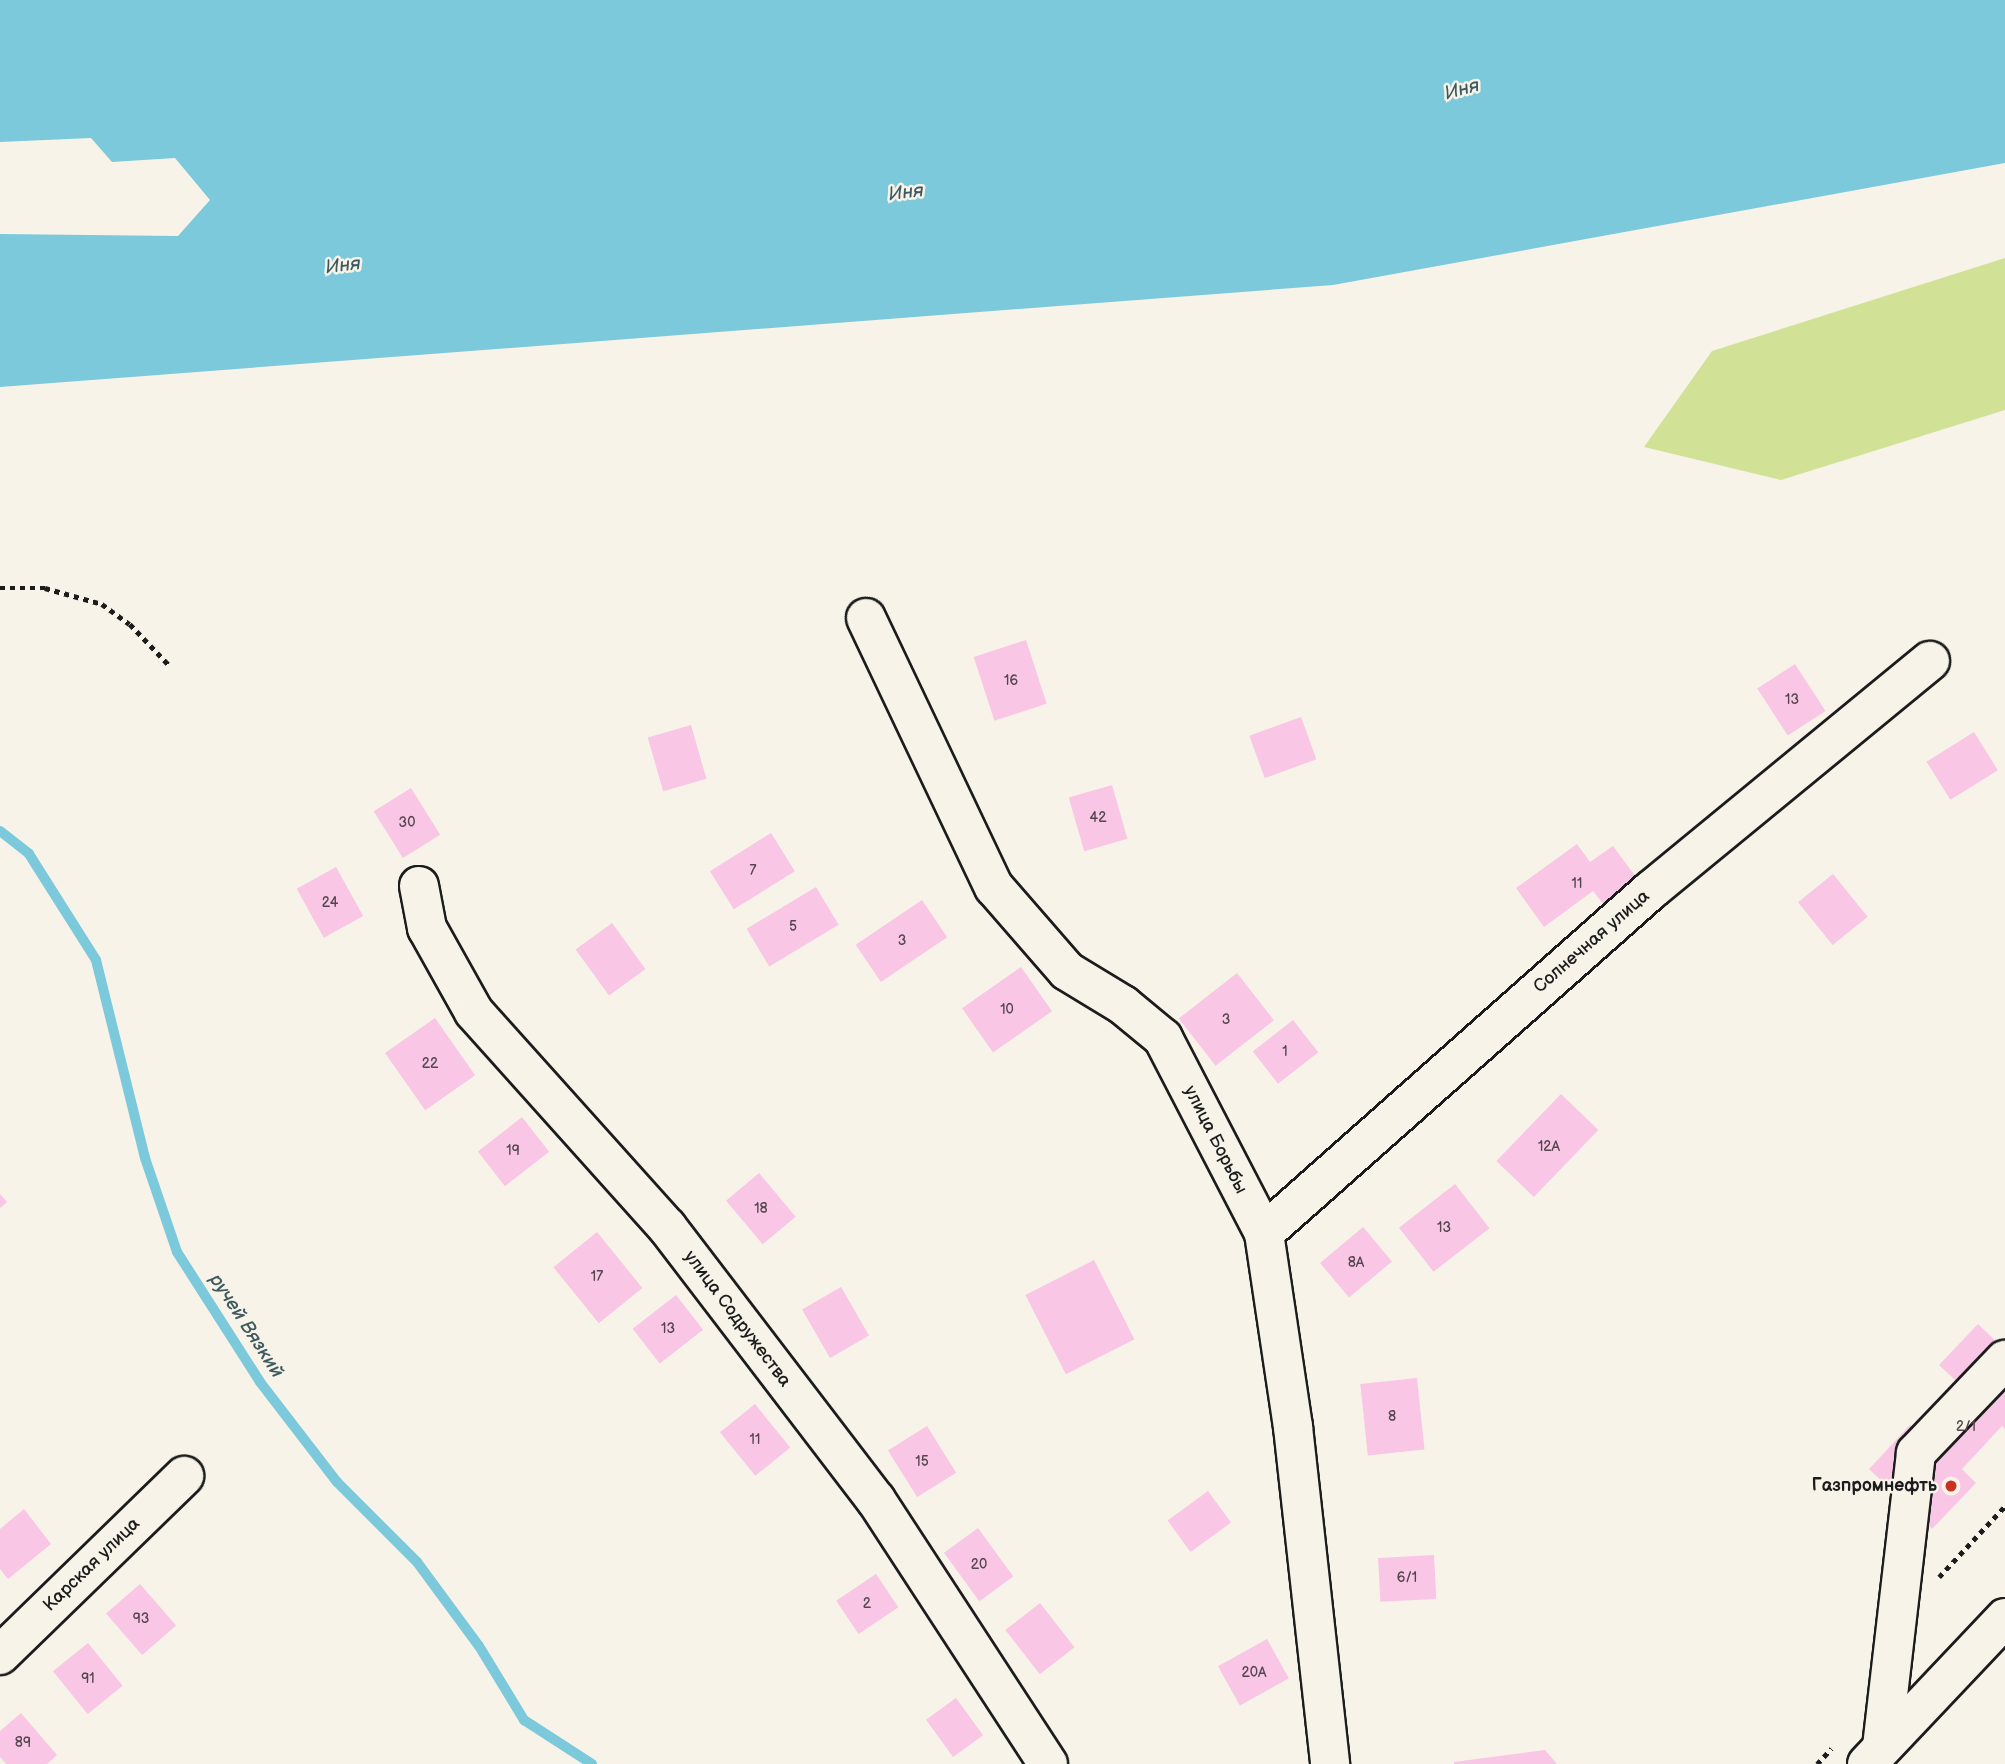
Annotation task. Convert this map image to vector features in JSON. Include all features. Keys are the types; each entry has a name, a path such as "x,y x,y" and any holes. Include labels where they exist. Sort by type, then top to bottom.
{"street":[{"name":"улица Борьбы","path":"866,618 994,887 1068,971 1123,1004 1163,1038 1264,1233 1293,1427 1330,1764"},
{"name":"Солнечная улица","path":"1264,1233 1651,890 1930,661"},
{"name":"улица Содружества","path":"419,886 427,928 474,1012 667,1227 876,1500 1048,1764"},
{"path":"1875,1756 1916,1453 2005,1360"},
{"name":"Карская улица","path":"0,1655 184,1476"},
{"path":"1875,1756 2005,1618"}],"path":[{"path":"0,588 26,585 102,604 130,624 170,666"}],"green space":[{"path":"2005,258 2005,410 1781,480 1644,447 1712,351"}],"water":[{"name":"Иня","path":"0,0 2005,0 2005,163 1333,285 0,387 0,234 178,236 210,200 175,158 112,162 91,138 0,142"}],"building":[{"path":"1026,640 1047,704 994,721 974,657"},
{"path":"1795,664 1825,711 1788,735 1757,689"},
{"path":"1301,717 1316,759 1265,778 1249,736"},
{"path":"691,725 706,779 663,791 648,737"},
{"path":"1974,732 1998,770 1950,800 1927,762"},
{"path":"1112,785 1127,839 1084,851 1069,797"},
{"path":"411,788 440,835 403,858 374,811"},
{"path":"771,833 795,871 734,909 710,871"},
{"path":"1577,844 1590,862 1613,846 1638,880 1604,905 1593,891 1544,927 1516,888"},
{"path":"336,867 363,916 324,938 297,889"},
{"path":"1833,874 1868,917 1833,945 1798,902"},
{"path":"816,887 839,925 769,966 747,929"},
{"path":"922,900 947,937 881,982 856,945"},
{"path":"612,923 646,969 609,996 576,949"},
{"path":"1021,967 1052,1011 993,1053 962,1008"},
{"path":"1237,973 1274,1020 1216,1066 1179,1019"},
{"path":"435,1018 475,1075 425,1110 385,1053"},
{"path":"1293,1020 1318,1052 1278,1084 1253,1051"},
{"path":"1561,1094 1598,1130 1534,1197 1496,1161"},
{"path":"522,1117 549,1152 505,1186 478,1151"},
{"path":"759,1173 796,1217 763,1244 726,1201"},
{"path":"1455,1184 1489,1228 1434,1272 1399,1228"},
{"path":"0,1194 7,1202 0,1208"},
{"path":"1363,1227 1392,1261 1349,1297 1320,1263"},
{"path":"597,1232 642,1288 599,1323 553,1267"},
{"path":"1094,1260 1134,1339 1066,1374 1025,1295"},
{"path":"841,1287 869,1335 830,1358 802,1310"},
{"path":"676,1295 703,1330 660,1364 633,1329"},
{"path":"1978,1324 2005,1350 2005,1429 2002,1426 1962,1469 1976,1483 1932,1529 1869,1469 1910,1425 1922,1437 1966,1390 1939,1365"},
{"path":"1417,1378 1425,1450 1368,1456 1360,1384"},
{"path":"755,1404 790,1448 755,1476 720,1432"},
{"path":"927,1426 956,1473 917,1497 888,1450"},
{"path":"1208,1491 1231,1523 1190,1552 1168,1520"},
{"path":"24,1509 51,1544 8,1579 0,1569 0,1529"},
{"path":"978,1528 1013,1577 979,1601 944,1553"},
{"path":"1434,1555 1436,1599 1380,1602 1378,1558"},
{"path":"876,1574 898,1607 859,1634 836,1601"},
{"path":"140,1584 176,1626 142,1655 106,1614"},
{"path":"1040,1603 1074,1647 1040,1674 1005,1630"},
{"path":"1267,1639 1289,1678 1240,1706 1218,1666"},
{"path":"88,1643 123,1686 88,1714 53,1671"},
{"path":"956,1698 983,1735 953,1757 926,1720"},
{"path":"21,1713 57,1755 47,1764 6,1764 0,1757 0,1731"},
{"path":"1545,1750 1557,1764 1454,1764 1454,1762"}],"waterway":[{"name":"ручей Вязкий","path":"0,831 29,854 96,960 145,1158 177,1252 260,1382 337,1482 417,1562 479,1646 524,1720 592,1764"}],"place":[{"name":"Газпромнефть","path":"1951,1486"}]}
